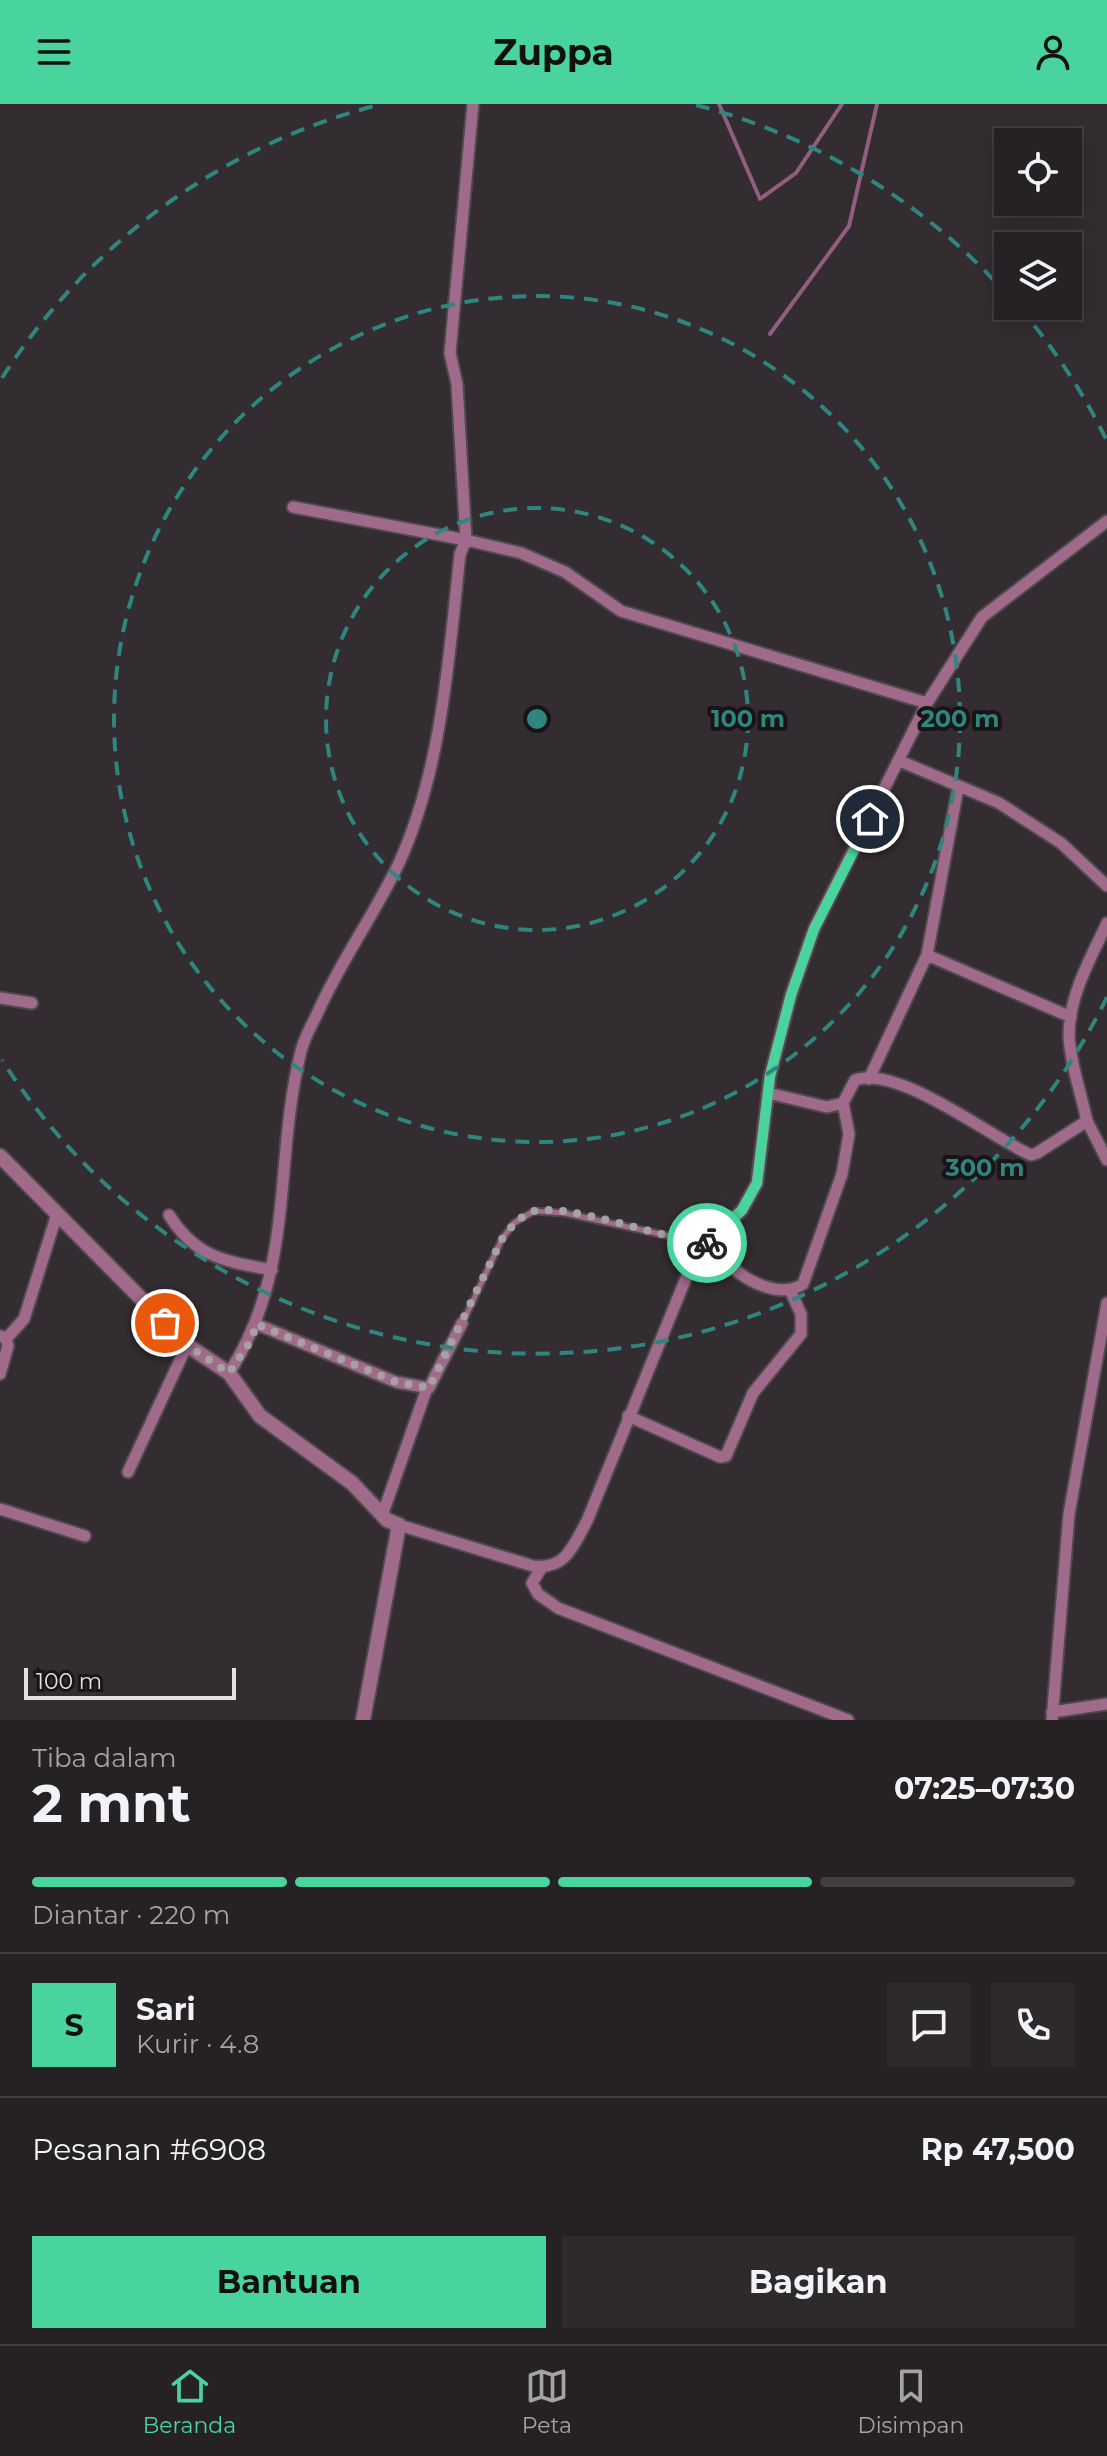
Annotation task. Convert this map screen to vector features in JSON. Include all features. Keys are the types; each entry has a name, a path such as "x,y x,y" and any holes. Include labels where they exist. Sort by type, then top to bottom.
{"street":[{"path":"229,1373 252,1339 278,1249 287,1141 301,1049 336,971 399,862 426,783 450,648 460,554 466,540 457,384 450,353 473,104"},
{"path":"293,507 521,553 565,572 621,611 927,703"},
{"path":"0,1156 187,1345 229,1373 260,1416 352,1483 387,1520 542,1567 558,1564 566,1558 587,1521 686,1278 709,1242 742,1210 757,1183 768,1093 791,995 814,929 927,703 982,617 1107,521"},
{"path":"900,761 999,803 1061,843 1107,886"},
{"path":"869,1079 927,955 958,788"},
{"path":"1107,923 1073,1000 1069,1036 1087,1121 1107,1160"},
{"path":"927,955 1071,1017"},
{"path":"0,998 32,1003"},
{"path":"709,1242 715,1252 757,1284 790,1290 806,1280 839,1185 849,1134 843,1103 855,1080 869,1079 902,1086 954,1109 1011,1146 1031,1155 1087,1121"},
{"path":"768,1093 827,1107 843,1103"},
{"path":"0,1374 8,1346 3,1337 24,1319 57,1214"},
{"path":"169,1215 179,1232 204,1253 272,1270"},
{"path":"628,1416 720,1457 726,1456 753,1393 801,1334 801,1314 790,1290"},
{"path":"1107,1303 1069,1514 1052,1716 1107,1704"},
{"path":"383,1513 427,1388 434,1383 462,1323"},
{"path":"256,1324 396,1382 427,1388"},
{"path":"128,1472 187,1345"},
{"path":"0,1509 85,1536"},
{"path":"363,1720 399,1525"},
{"path":"542,1567 532,1583 538,1594 558,1608 848,1720"}],"lane":[{"path":"462,1323 502,1239 514,1223 534,1211 564,1213 709,1242"}],"waterway":[{"path":"719,104 760,199 796,173 842,104"},
{"path":"770,334 849,226 877,104"}],"way so far":[{"path":"165,1323 187,1345 229,1373 252,1339 256,1324 396,1382 429,1388 502,1239 514,1223 534,1211 564,1213 707,1243"}],"route":[{"path":"707,1243 742,1210 757,1183 770,1076 791,995 814,929 870,819"}]}
